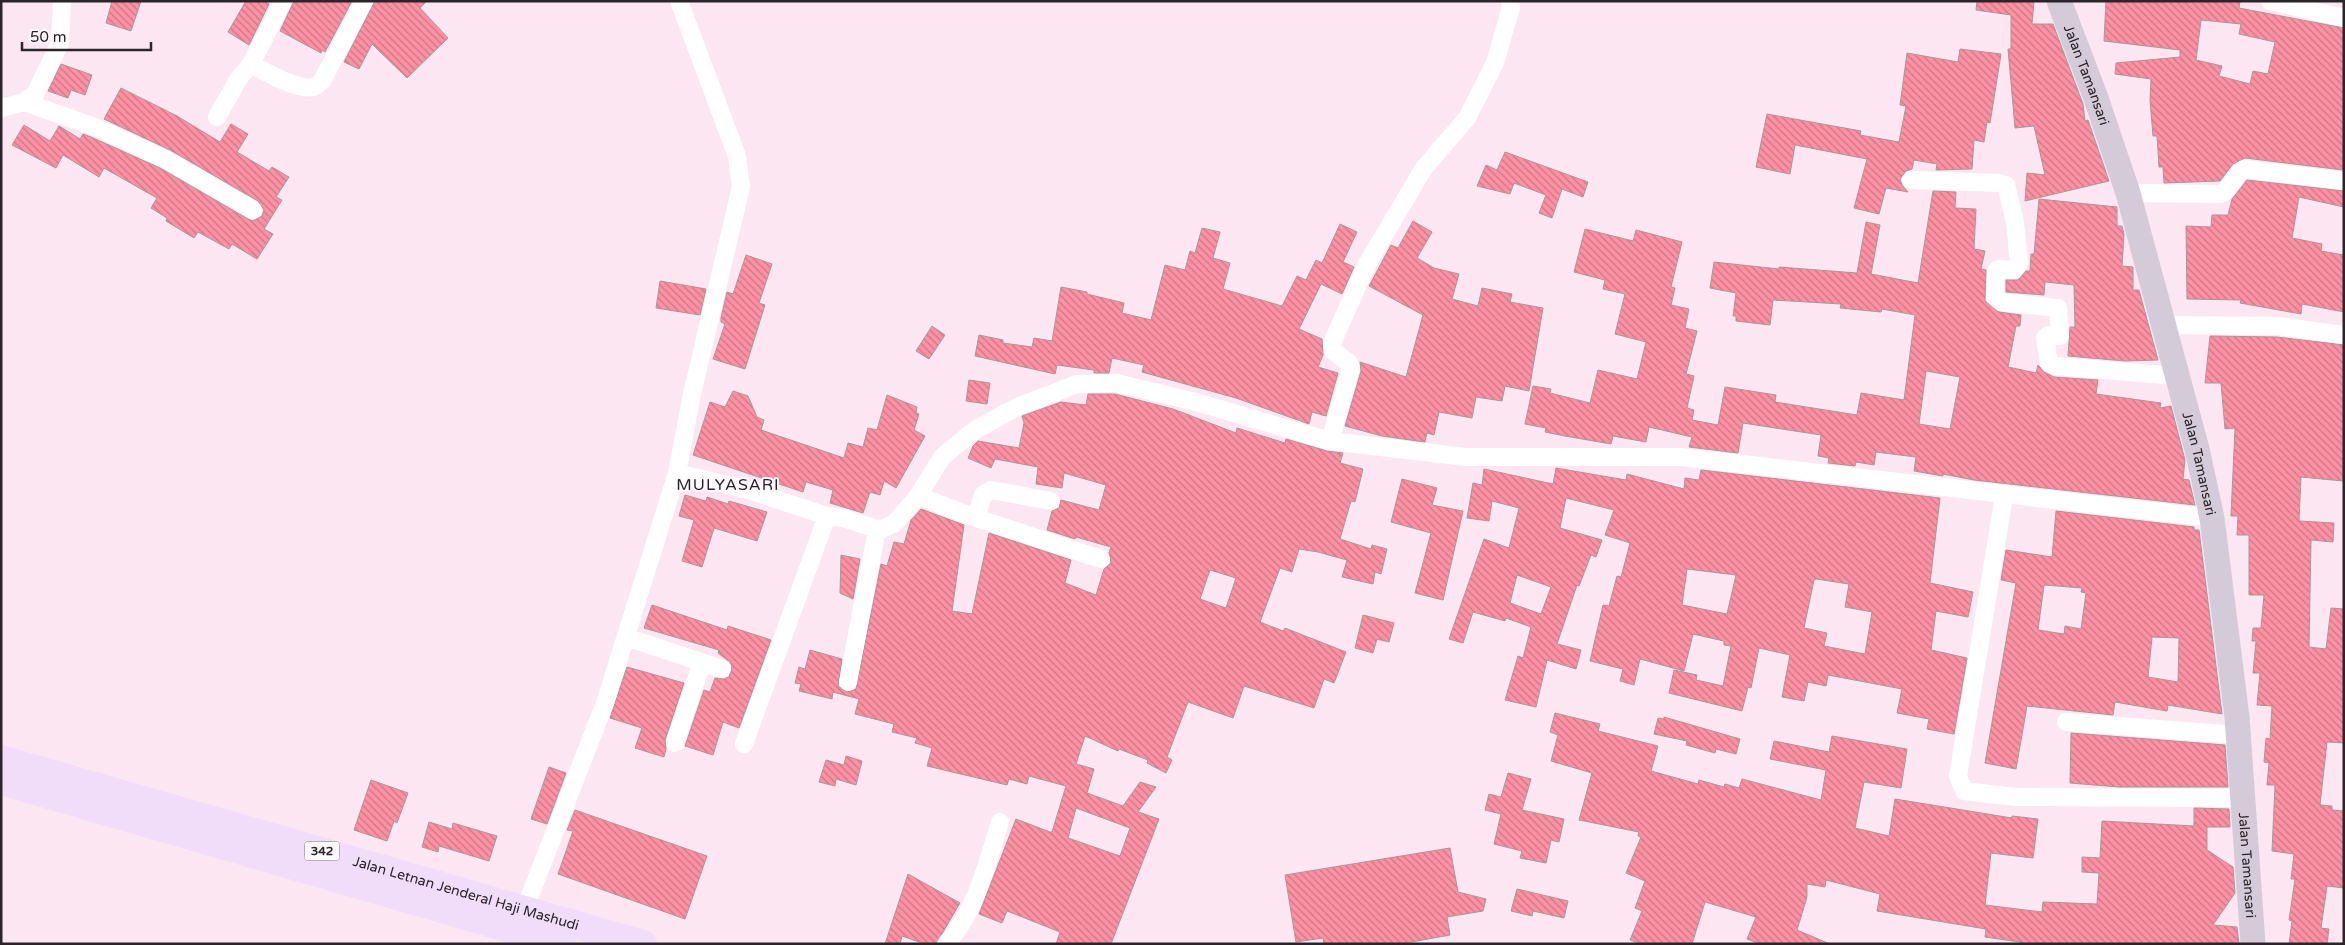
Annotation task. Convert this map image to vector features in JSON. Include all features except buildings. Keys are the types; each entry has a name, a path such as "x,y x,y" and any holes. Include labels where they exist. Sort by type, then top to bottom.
{"main road":[{"name":"Jalan Tamansari","path":"2059,1 2096,98 2128,193 2197,449 2212,518 2238,735 2253,944"},
{"name":"Jalan Letnan Jenderal Haji Mashudi","path":"1,759 334,866 526,939 562,944"},
{"name":"Jalan Letnan Jenderal Haji Mashudi","path":"1,781 334,866 525,908 643,944"}],"street":[{"path":"1,108 24,102 35,94 60,43 62,1"},
{"path":"217,117 239,78 251,64 284,1"},
{"path":"251,64 291,84 305,88 313,87 322,81 364,1"},
{"path":"525,908 605,702 677,473 692,394 741,187 737,156 679,1"},
{"path":"1330,441 1351,368 1349,363 1333,351 1332,343 1367,264 1424,168 1467,118 1496,63 1511,7 1510,1"},
{"path":"2270,1 2344,18"},
{"path":"24,102 95,127 165,158 253,210"},
{"path":"2128,193 2220,194 2231,187 2239,172 2244,169 2344,181"},
{"path":"1912,180 2000,183 2006,185 2014,222 2019,264 2014,270 1999,269 1996,271 1995,297 2001,302 2058,308 2061,334 2048,334 2045,338 2049,363 2055,366 2176,376"},
{"path":"2163,325 2278,326 2344,335"},
{"path":"677,473 745,490 827,516 877,529 894,524 918,496 942,457 955,444 975,430 1016,407 1077,384 1116,383 1196,402 1330,441 1466,457 1681,457 2004,496 2212,518"},
{"path":"976,518 983,495 991,490 1051,500"},
{"path":"918,496 976,518 1101,559"},
{"path":"2004,496 1958,776 1964,790 2016,798 2244,798"},
{"path":"744,744 827,516"},
{"path":"848,682 877,529"},
{"path":"626,637 722,669"},
{"path":"675,743 702,662"},
{"path":"2066,722 2238,735"},
{"path":"946,944 961,926 983,877 1000,822"}],"district":[{"name":"MULYASARI","path":"728,485"}]}
